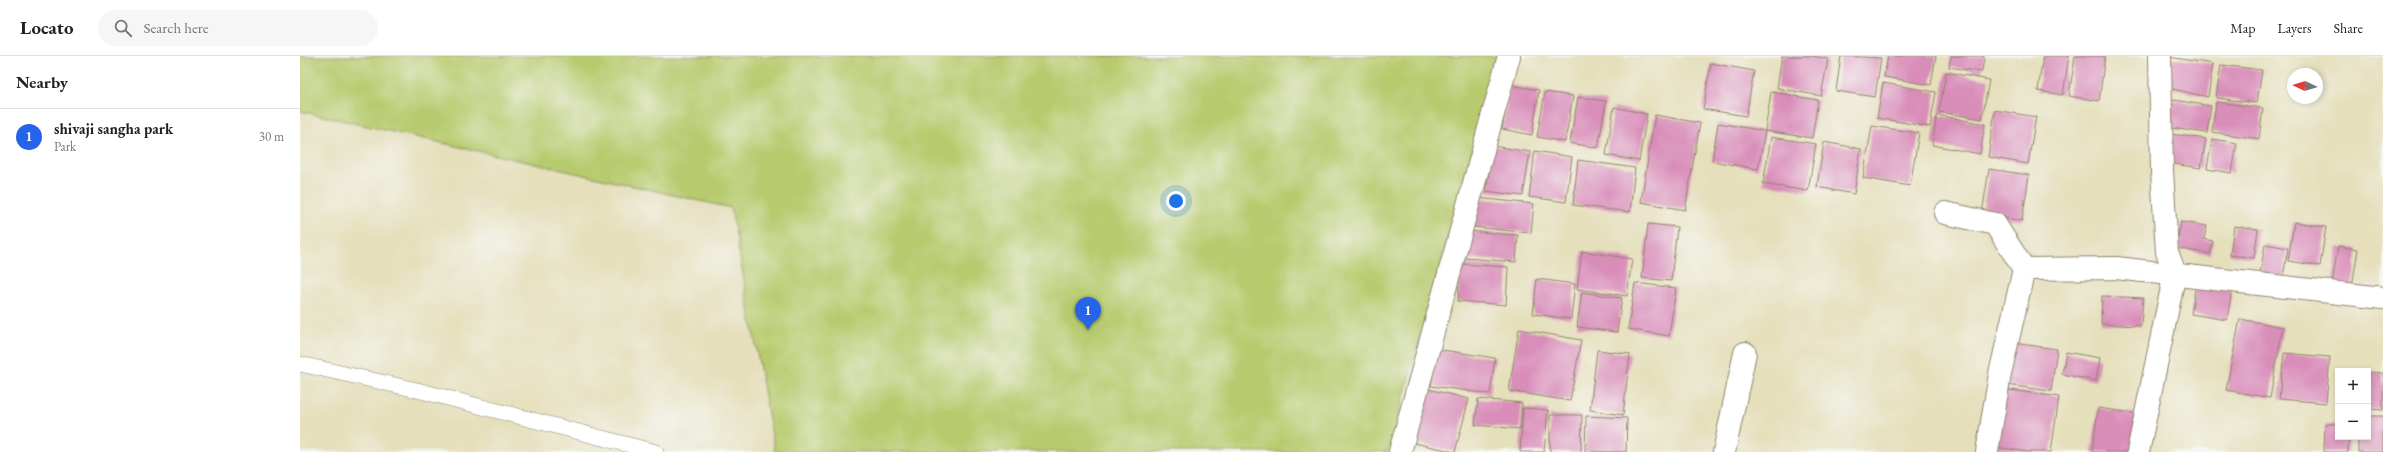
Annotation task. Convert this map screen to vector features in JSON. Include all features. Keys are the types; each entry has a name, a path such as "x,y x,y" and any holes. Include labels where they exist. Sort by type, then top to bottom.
{"street":[{"path":"1400,452 1509,56"},
{"path":"2138,452 2175,273 2166,244 2162,171 2160,56"},
{"path":"1945,212 1995,224 2024,269 2000,374 1987,452"},
{"path":"2024,269 2116,268 2175,273 2383,298"},
{"path":"1724,452 1745,353"}],"lane":[{"path":"300,364 417,390 656,452"}],"green space":[{"path":"300,56 1499,56 1388,452 775,452 731,208 300,111"}],"building":[{"path":"1782,56 1812,56 1828,59 1821,96 1777,88"},
{"path":"1841,56 1881,58 1875,97 1836,91"},
{"path":"1888,56 1936,56 1931,85 1884,77"},
{"path":"1951,56 1984,56 1982,72 1949,67"},
{"path":"2043,56 2069,56 2063,95 2038,91"},
{"path":"2075,56 2105,56 2099,101 2069,96"},
{"path":"2168,57 2213,64 2208,97 2168,88"},
{"path":"1711,63 1754,71 1746,116 1703,109"},
{"path":"2221,65 2262,70 2257,103 2216,98"},
{"path":"1946,72 1989,80 1982,119 1939,112"},
{"path":"1883,83 1936,92 1930,127 1877,118"},
{"path":"1510,85 1539,90 1532,135 1502,129"},
{"path":"1545,92 1573,96 1565,142 1537,137"},
{"path":"1771,92 1818,100 1812,138 1765,131"},
{"path":"1578,97 1606,101 1598,148 1570,143"},
{"path":"2167,99 2211,106 2207,133 2164,127"},
{"path":"2216,102 2263,108 2259,139 2212,132"},
{"path":"1614,107 1647,114 1639,161 1606,155"},
{"path":"1995,110 2036,117 2028,164 1988,157"},
{"path":"1655,115 1700,123 1685,210 1641,202"},
{"path":"1937,115 1985,124 1980,154 1932,145"},
{"path":"1718,123 1765,131 1758,169 1712,161"},
{"path":"1872,126 1919,133 1910,186 1863,178"},
{"path":"2171,134 2206,139 2201,168 2166,163"},
{"path":"1771,137 1816,144 1808,191 1763,184"},
{"path":"2212,139 2237,143 2232,173 2207,169"},
{"path":"1824,142 1861,149 1854,194 1817,187"},
{"path":"1493,146 1530,152 1523,196 1486,191"},
{"path":"1535,151 1572,157 1566,202 1529,197"},
{"path":"1578,160 1635,168 1630,212 1573,205"},
{"path":"1989,169 2029,175 2022,221 1982,214"},
{"path":"1477,198 1534,204 1531,233 1474,227"},
{"path":"2181,222 2207,226 2204,239 2213,241 2210,254 2176,248"},
{"path":"2294,222 2326,227 2320,266 2288,261"},
{"path":"1648,224 1677,227 1671,281 1642,278"},
{"path":"2234,226 2258,229 2254,258 2230,255"},
{"path":"1468,231 1518,235 1516,262 1465,258"},
{"path":"2265,244 2288,248 2282,283 2259,280"},
{"path":"2338,246 2358,249 2352,287 2332,284"},
{"path":"1582,251 1632,259 1627,296 1577,289"},
{"path":"1460,264 1508,267 1506,305 1458,301"},
{"path":"1537,279 1575,284 1571,319 1533,314"},
{"path":"1635,283 1676,288 1669,336 1628,329"},
{"path":"2196,284 2232,290 2227,320 2191,314"},
{"path":"1582,292 1622,298 1617,332 1577,327"},
{"path":"2102,296 2143,298 2141,326 2101,324"},
{"path":"2240,319 2283,327 2270,398 2226,390"},
{"path":"1519,329 1581,340 1570,401 1509,391"},
{"path":"2013,343 2057,349 2051,391 2007,385"},
{"path":"1436,349 1495,358 1490,394 1431,386"},
{"path":"1597,350 1630,354 1623,415 1590,410"},
{"path":"2066,352 2100,358 2096,381 2062,374"},
{"path":"2284,353 2330,357 2326,403 2279,399"},
{"path":"2371,372 2383,373 2383,410 2371,409"},
{"path":"1424,388 1469,399 1455,452 1410,442"},
{"path":"2003,389 2059,397 2051,452 2028,452 1995,447"},
{"path":"1478,399 1522,403 1520,429 1475,425"},
{"path":"1523,408 1548,410 1544,452 1520,452"},
{"path":"2098,408 2139,414 2133,452 2092,452"},
{"path":"1550,415 1582,415 1581,452 1550,452"},
{"path":"1586,416 1627,418 1626,452 1585,452"},
{"path":"2371,416 2383,416 2383,452 2358,452 2358,440 2371,440"},
{"path":"2325,424 2335,424 2335,440 2349,440 2348,452 2324,452"}],"place":[{"name":"shivaji sangha park","path":"1088,330"}]}
